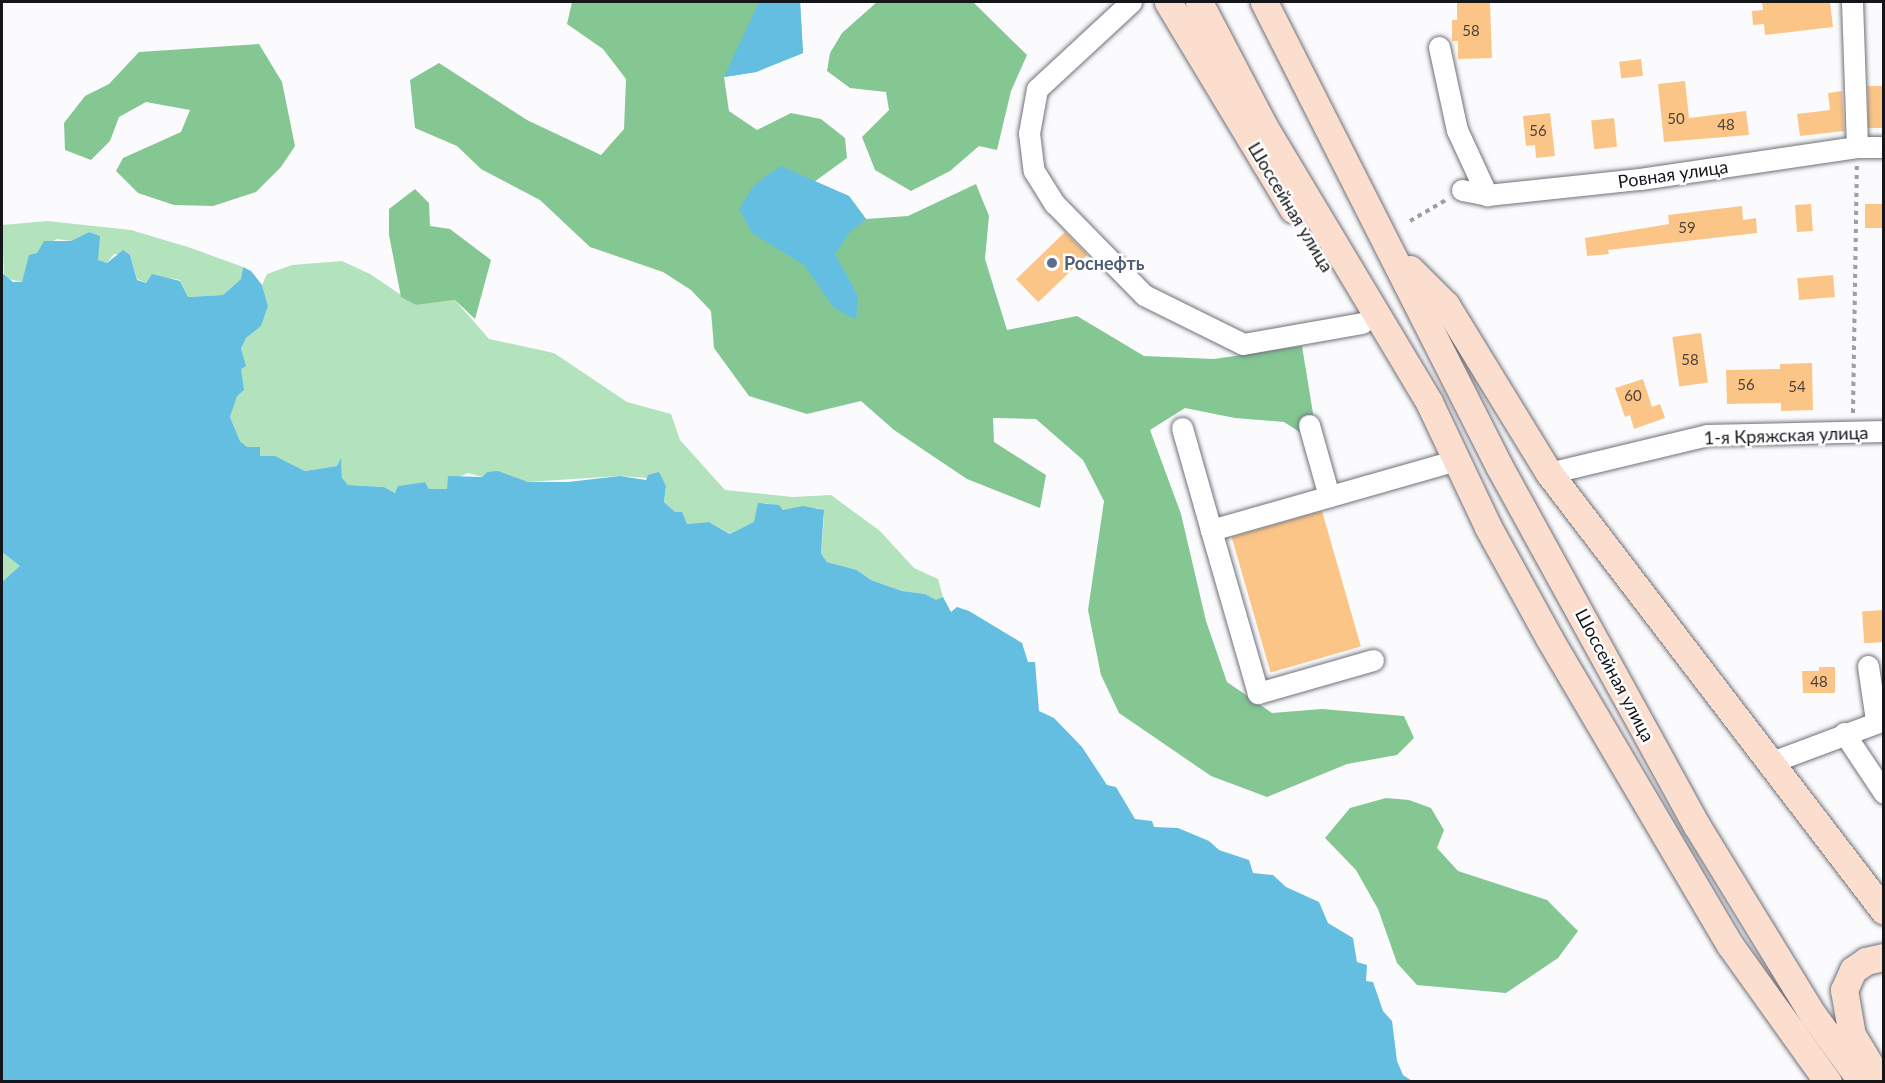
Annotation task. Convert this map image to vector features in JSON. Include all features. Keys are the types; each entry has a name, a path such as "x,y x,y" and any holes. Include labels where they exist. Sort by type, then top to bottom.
{"main road":[{"name":"Шоссейная улица","path":"1168,2 1362,323 1390,363 1429,402"},
{"name":"Шоссейная улица","path":"1199,2 1266,128 1429,402 1456,460 1549,638 1731,945 1828,1082"},
{"name":"Шоссейная улица","path":"1264,2 1394,254 1499,466 1697,826 1813,1015 1862,1082"},
{"name":"Шоссейная улица","path":"1394,254 1446,305 1549,473 1884,911"},
{"path":"1881,1082 1852,1035 1843,1003 1844,990 1853,970 1866,961 1884,957"}],"street":[{"path":"1131,2 1037,88 1029,133 1034,171 1055,204 1144,295 1243,344 1362,323"},
{"path":"1852,2 1857,147"},
{"path":"1439,47 1457,130 1487,195"},
{"name":"Ровная улица","path":"1462,190 1487,195 1640,179 1857,147 1884,147"},
{"path":"1309,425 1329,496"},
{"path":"1182,428 1258,693 1373,660"},
{"name":"1-я Кряжская улица","path":"1549,473 1707,435 1884,431"},
{"path":"1211,530 1456,460"},
{"path":"1769,763 1880,720 1868,666"},
{"path":"1844,733 1884,793"}],"path":[{"path":"1853,432 1857,147"},
{"path":"1410,221 1427,211"}],"green space":[{"path":"572,2 800,2 803,53 756,72 724,77 729,111 757,130 791,113 821,119 845,138 847,158 814,182 849,196 866,219 908,216 976,184 989,216 985,259 1007,330 1077,316 1144,356 1214,359 1302,346 1318,444 1284,422 1235,418 1185,408 1150,430 1181,514 1206,621 1227,682 1272,713 1322,709 1404,716 1414,738 1397,755 1347,764 1267,797 1211,776 1119,713 1101,675 1088,610 1104,501 1083,460 1036,419 993,418 994,442 1046,475 1040,508 967,479 894,430 861,401 807,414 749,396 714,348 711,311 691,290 663,272 590,247 540,200 481,169 457,146 415,128 410,80 439,63 527,120 601,155 624,129 626,79 603,49 567,24"},
{"path":"877,2 973,2 1027,55 1011,91 997,150 979,146 950,171 911,191 875,170 862,137 889,110 886,92 850,88 827,71 830,53 842,33"},
{"path":"259,44 282,82 295,146 281,167 256,192 213,206 174,205 138,193 116,171 123,158 181,132 190,110 146,102 119,117 110,141 91,160 65,150 64,123 85,96 109,84 139,52"},
{"path":"415,189 429,203 430,226 450,229 491,260 475,319 455,300 416,305 401,297 389,235 389,209"},
{"path":"47,221 131,230 243,267 241,279 223,295 188,297 180,280 152,275 146,283 137,279 130,255 114,254 107,263 97,260 98,241 89,232 71,241 57,239 42,248 22,282 4,278 2,225"},
{"path":"342,261 370,274 416,305 455,300 489,339 554,353 627,402 671,414 680,440 725,490 792,497 831,495 880,531 914,568 938,579 943,597 936,601 925,594 902,591 871,580 857,570 827,562 821,555 824,517 818,508 783,510 766,503 755,522 731,534 709,522 687,524 664,502 666,486 662,479 620,476 528,482 487,472 482,477 468,473 448,482 447,489 429,489 425,482 399,486 395,493 384,487 348,485 342,479 341,460 337,466 305,471 283,460 260,456 259,447 247,448 240,441 230,417 241,378 241,349 246,338 260,326 268,306 262,285 267,274 292,265"},
{"path":"2,552 21,566 2,582"},
{"path":"1386,798 1409,800 1431,808 1444,830 1437,848 1458,871 1547,900 1578,931 1558,958 1506,993 1417,985 1397,963 1378,909 1356,870 1325,838 1350,808"}],"water":[{"path":"759,2 800,2 803,53 756,72 724,77"},
{"path":"781,166 849,196 866,219 850,232 835,254 858,296 856,320 833,307 804,265 752,233 739,209 754,185"},
{"path":"89,232 100,236 98,260 107,263 123,250 130,255 137,280 146,283 152,274 180,281 188,297 223,295 241,279 243,267 251,271 262,285 268,306 261,326 246,338 241,349 246,366 241,369 244,390 237,396 230,417 240,441 247,447 260,447 260,456 275,456 305,471 337,466 341,458 342,478 348,485 384,487 395,493 398,486 425,482 429,489 447,489 448,476 482,477 487,472 498,471 528,482 568,482 620,476 646,480 648,475 659,472 666,486 664,502 675,512 682,512 687,524 709,522 730,534 754,522 758,503 779,505 783,510 803,506 824,510 821,554 827,562 857,570 871,580 902,591 925,594 936,600 943,597 951,612 957,607 969,611 1022,643 1028,662 1035,662 1039,711 1054,718 1082,747 1107,785 1116,787 1135,819 1152,821 1154,827 1178,828 1209,841 1219,850 1249,860 1253,873 1273,875 1286,887 1319,902 1328,923 1353,938 1357,962 1367,965 1366,981 1373,982 1383,1011 1392,1021 1397,1061 1403,1075 1412,1081 2,1081 2,582 20,566 2,552 2,273 13,282 22,282 29,255 37,253 44,241 71,241"}],"building":[{"path":"1762,2 1830,2 1833,27 1765,35 1764,24 1753,25 1752,11 1763,10"},
{"path":"1457,3 1490,3 1492,58 1458,59 1458,41 1452,41 1452,20 1457,20"},
{"path":"1641,59 1643,76 1621,79 1619,62"},
{"path":"1685,81 1689,118 1746,111 1749,135 1664,142 1658,84"},
{"path":"1868,86 1884,86 1884,128 1868,128"},
{"path":"1842,91 1844,131 1800,136 1797,114 1830,110 1828,93"},
{"path":"1550,113 1555,156 1536,158 1535,145 1526,146 1523,116"},
{"path":"1614,118 1617,147 1594,149 1591,120"},
{"path":"1811,204 1813,231 1797,232 1795,205"},
{"path":"1865,204 1884,204 1884,228 1865,228"},
{"path":"1742,206 1743,220 1756,218 1757,233 1608,250 1609,254 1587,256 1585,238 1669,224 1668,215"},
{"name":"Роснефть","path":"1065,232 1087,255 1038,302 1016,279"},
{"path":"1833,275 1835,297 1799,300 1797,278"},
{"path":"1701,333 1708,383 1679,387 1672,337"},
{"path":"1812,363 1813,410 1781,411 1781,403 1727,404 1726,370 1780,369 1780,364"},
{"path":"1643,379 1652,407 1660,404 1665,418 1634,429 1630,415 1625,417 1615,388"},
{"path":"1322,511 1361,647 1271,672 1232,537"},
{"path":"1882,610 1884,642 1864,643 1862,611"},
{"path":"1819,667 1835,667 1835,693 1803,693 1802,671 1819,671"}],"place":[{"name":"Роснефть","path":"1052,263"}]}
